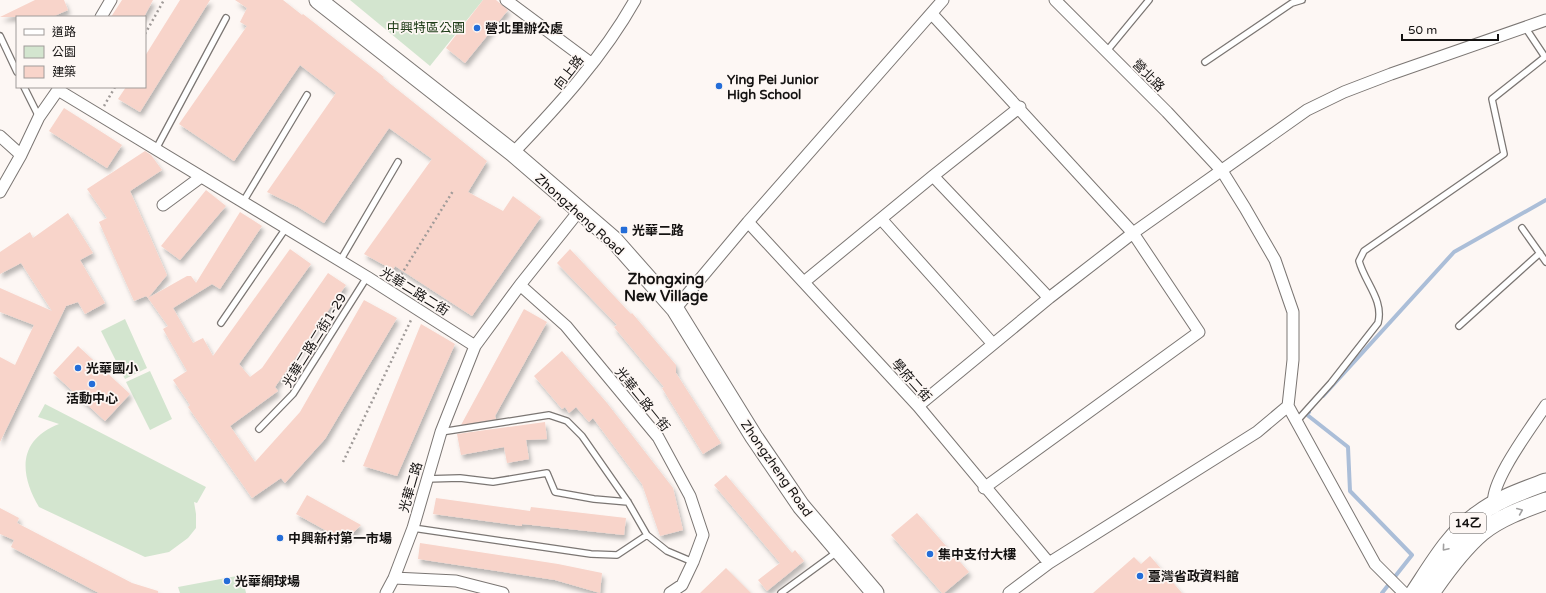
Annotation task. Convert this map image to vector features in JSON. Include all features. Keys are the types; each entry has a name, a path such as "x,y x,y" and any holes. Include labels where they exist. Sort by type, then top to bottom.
{"main road":[{"name":"Zhongzheng Road","path":"318,0 513,153 614,240 675,309 762,449 801,506 875,593"},
{"name":"14乙","path":"1414,593 1436,560 1460,530 1476,515 1515,494 1546,482"},
{"name":"14乙","path":"1431,593 1469,545 1483,531 1498,521 1546,501"}],"street":[{"path":"102,16 111,0"},
{"path":"506,0 592,64"},
{"name":"向上路","path":"513,153 562,102 592,64 635,0"},
{"path":"675,309 748,222 944,0"},
{"name":"營北路","path":"1055,0 1167,112 1222,171 1275,260 1293,312 1293,360 1288,406"},
{"path":"932,14 1020,107 1133,233 1199,332 984,488"},
{"path":"918,406 1049,298 1133,233 1307,110 1344,92 1391,74 1525,26 1546,20"},
{"path":"0,192 21,155 39,117 59,89"},
{"name":"光華二路二街","path":"59,89 99,115 367,277 475,346"},
{"path":"804,282 1020,107"},
{"path":"0,136 21,155"},
{"path":"933,176 1049,298"},
{"path":"163,204 201,177"},
{"name":"光華二路","path":"386,593 394,578 413,528 426,479 441,432 475,346 520,285 579,211"},
{"path":"882,220 993,344"},
{"name":"學府二街","path":"748,222 918,406 984,488 1049,563"},
{"name":"光華二路一街","path":"520,285 566,326 658,437 690,496 703,535 693,562 682,585 670,593"},
{"path":"1498,521 1493,505 1495,492 1504,467 1546,405"},
{"path":"1009,593 1049,563 1257,432 1288,406 1375,564 1404,593"},
{"path":"394,578 456,581 503,593"}],"lane":[{"path":"1106,52 1149,0"},
{"path":"1205,62 1292,3 1302,0"},
{"path":"156,149 226,18"},
{"path":"1296,422 1331,383 1378,323 1381,312 1379,303 1363,275 1359,261 1364,251 1504,154 1492,99 1545,57 1525,26"},
{"path":"0,36 16,70"},
{"path":"24,88 39,117"},
{"path":"243,202 307,95"},
{"path":"340,261 398,162"},
{"path":"221,323 286,228"},
{"path":"1522,228 1546,262"},
{"path":"1459,326 1540,253"},
{"name":"光華二路二街1-29","path":"259,429 293,394 367,277"},
{"path":"441,432 549,415 567,421 582,436 628,502 648,535 667,551 693,562"},
{"path":"426,479 460,478 493,482 547,473 555,492 594,500 628,502"},
{"path":"413,528 591,554 617,555 648,535"},
{"path":"781,593 839,550"}],"path":[{"path":"146,32 164,0"},
{"path":"99,115 114,88"},
{"path":"391,292 453,191"},
{"path":"343,462 416,309"}],"green space":[{"name":"中興特區公園","path":"350,0 483,0 430,66"},
{"path":"125,319 147,368 125,379 101,331"},
{"path":"150,371 172,419 150,430 126,382"},
{"path":"45,404 206,487 197,503 194,502 196,528 188,538 169,552 145,557 39,507 28,482 26,459 29,448 36,439 46,431 59,424 38,417"},
{"name":"光華網球場","path":"242,575 246,593 180,593 178,587"}],"building":[{"path":"35,0 64,0 68,10 54,16 0,17"},
{"path":"122,0 153,0 145,16 112,16"},
{"path":"180,0 210,0 140,112 118,99 125,88 146,88 146,54"},
{"path":"235,0 283,0 302,15 303,14 384,77 383,78 487,161 468,192 503,211 513,196 541,217 472,316 395,266 393,270 364,254 432,159 389,128 324,223 298,207 267,192 336,93 300,65 234,161 179,124 247,26 240,22 247,8"},
{"name":"營北里辦公處","path":"483,0 496,0 508,10 465,63 446,48"},
{"path":"64,108 122,145 107,168 49,131"},
{"path":"145,151 151,155 162,170 130,191 167,275 148,298 146,296 134,301 99,222 107,218 87,189"},
{"path":"206,190 226,206 180,260 161,246"},
{"path":"240,212 262,226 220,289 212,284 173,308 193,343 203,338 213,356 290,249 311,264 239,364 250,377 262,368 328,273 346,285 275,387 278,391 230,426 255,462 300,412 364,300 397,318 325,439 285,483 281,478 252,498 188,407 190,405 173,380 187,371 163,329 168,326 148,298 187,276 191,276 196,283"},
{"path":"68,213 93,253 80,260 105,303 85,314 78,302 66,306 0,442 0,357 15,365 34,325 0,312 0,288 52,311 21,263 0,274 0,252 30,232 33,238"},
{"path":"570,249 631,314 632,313 676,365 676,373 721,443 703,454 662,388 664,387 614,327 617,325 557,263"},
{"path":"524,309 547,322 495,416 496,419 461,425"},
{"path":"421,324 455,344 397,476 363,466"},
{"name":"活動中心","path":"78,346 130,394 105,421 53,373"},
{"path":"562,351 607,403 673,488 683,530 660,536 642,484 593,418 589,422 576,407 569,413 565,407 562,409 534,376"},
{"path":"545,422 547,439 526,440 529,459 507,463 504,447 461,455 457,434"},
{"path":"726,475 792,553 795,550 804,561 767,591 758,580 780,563 714,485"},
{"path":"307,495 361,525 345,541 296,514"},
{"path":"436,498 530,511 531,507 626,518 624,535 522,524 522,526 433,514"},
{"path":"0,508 19,518 17,523 132,583 158,591 158,593 99,593 11,547 14,540 0,534"},
{"name":"集中支付大樓","path":"917,513 969,572 944,593 942,593 891,535"},
{"path":"420,543 558,564 602,573 600,593 555,580 418,559"},
{"name":"臺灣省政資料館","path":"1150,556 1182,593 1093,593 1134,557 1141,564"},
{"path":"726,568 751,593 700,593"}],"waterway":[{"path":"1323,396 1454,252 1546,200"},
{"path":"1309,412 1306,414 1348,447 1350,491 1412,555 1382,593"}],"place":[{"name":"營北里辦公處","path":"477,28"},
{"name":"Ying Pei Junior High School","path":"719,86"},
{"name":"光華二路","path":"624,230"},
{"name":"光華國小","path":"78,368"},
{"name":"活動中心","path":"92,384"},
{"name":"中興新村第一市場","path":"280,538"},
{"name":"集中支付大樓","path":"930,554"},
{"name":"臺灣省政資料館","path":"1140,576"},
{"name":"光華網球場","path":"227,581"}],"district":[{"name":"Zhongxing New Village","path":"666,288"}]}
